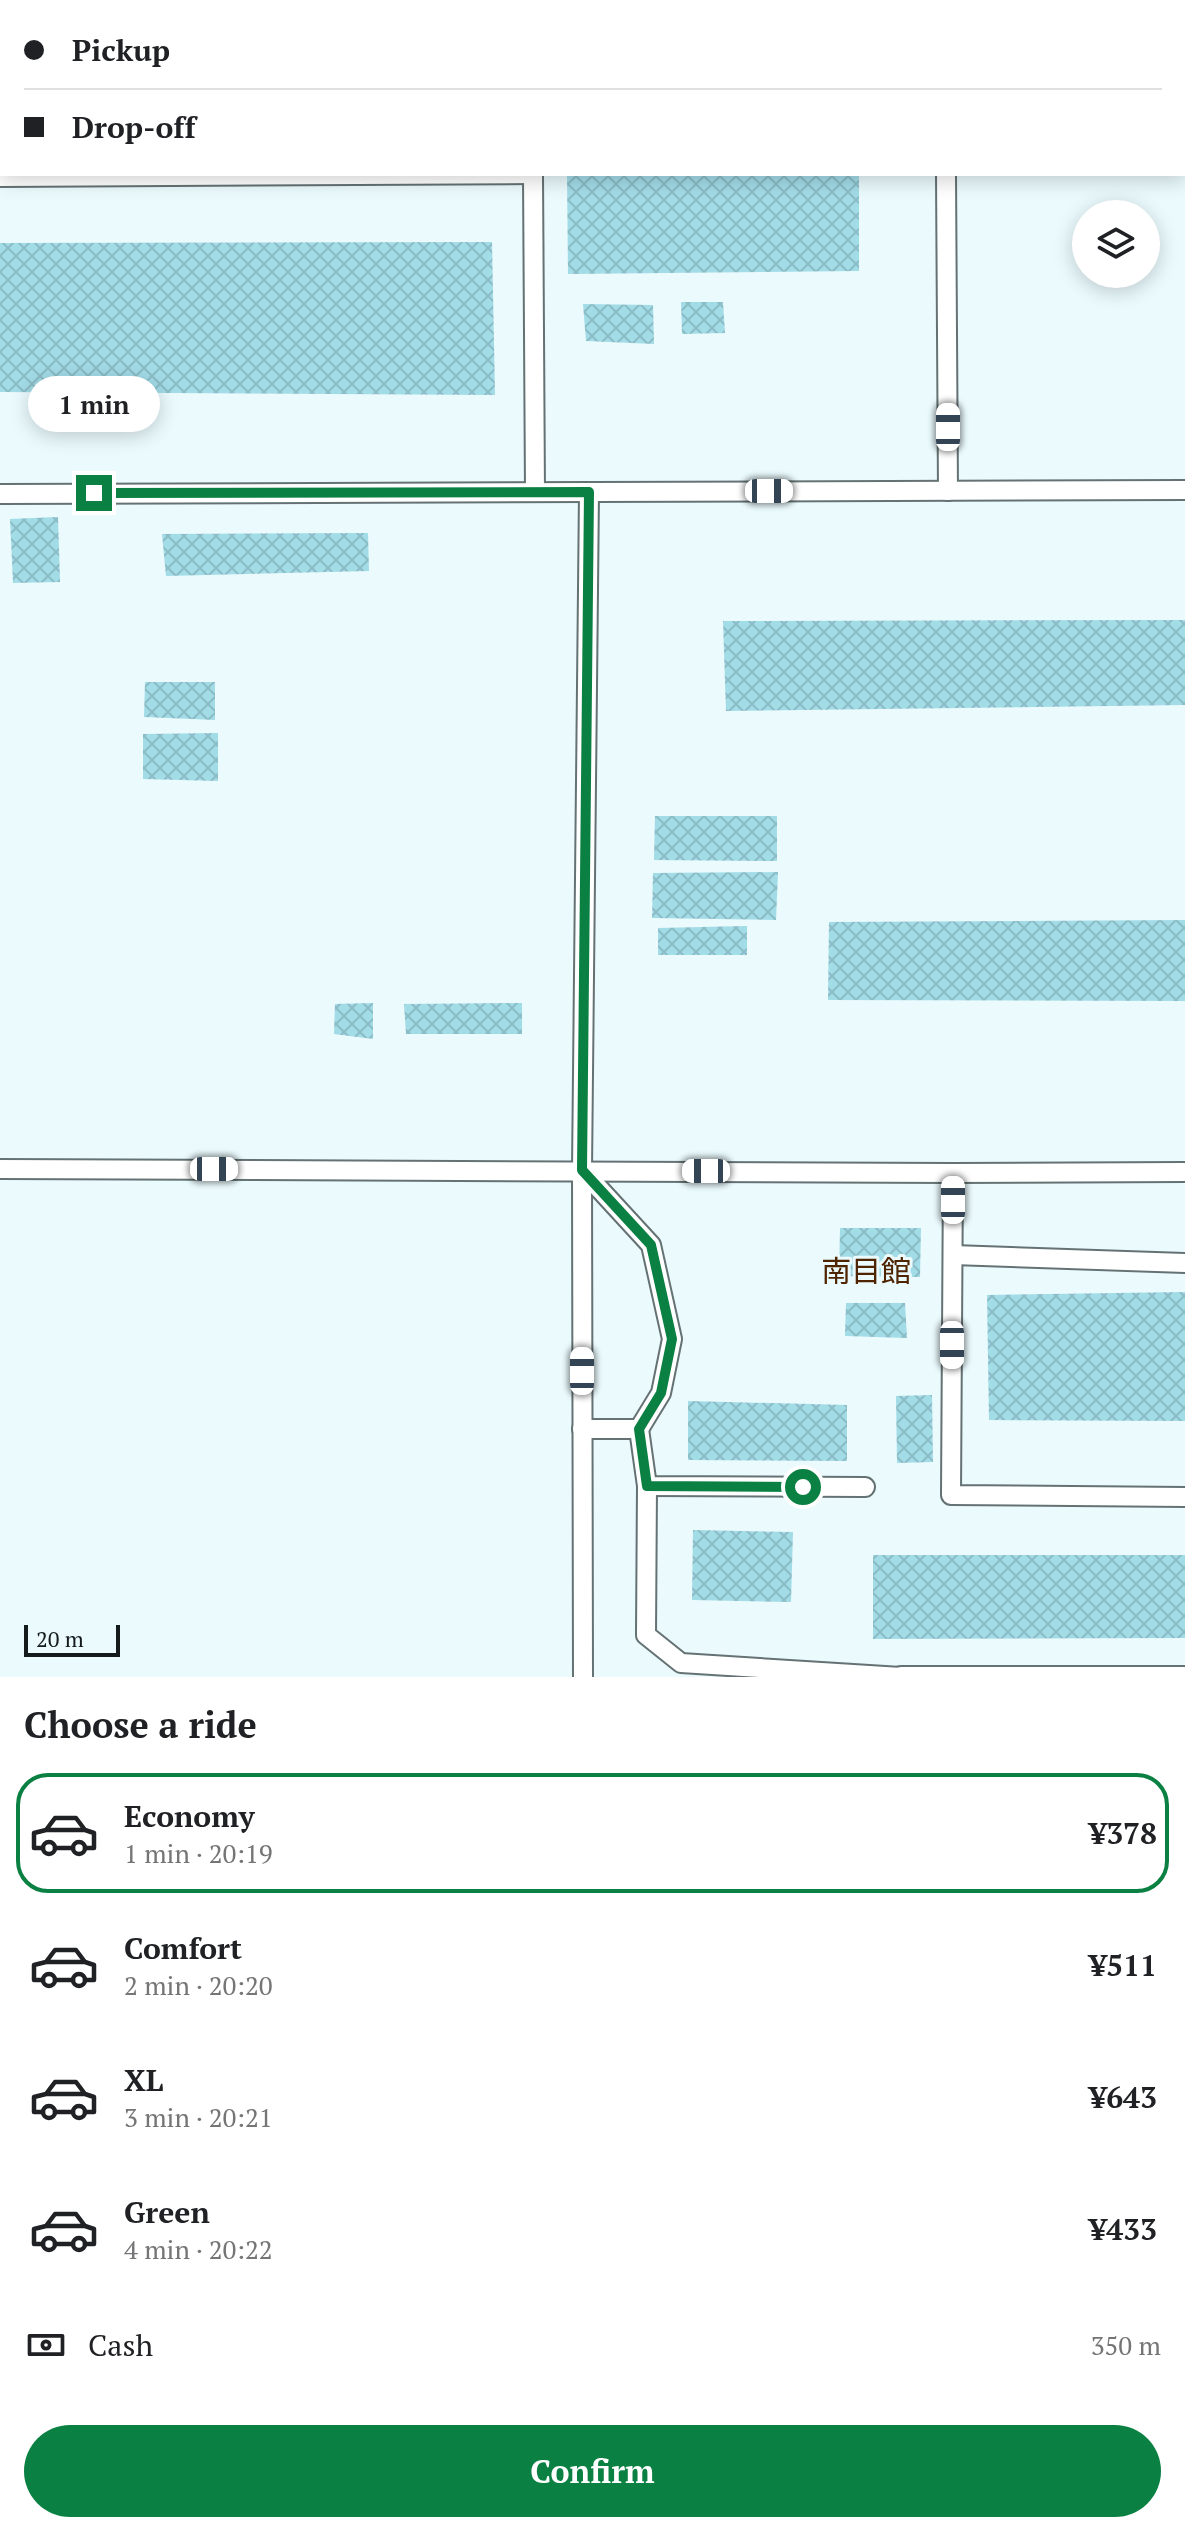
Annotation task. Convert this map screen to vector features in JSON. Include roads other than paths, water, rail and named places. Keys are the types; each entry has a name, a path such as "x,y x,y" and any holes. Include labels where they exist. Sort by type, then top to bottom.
{"lane":[{"path":"0,177 178,176"},
{"path":"533,176 535,492"},
{"path":"946,176 948,491"},
{"path":"0,494 1185,490"},
{"path":"583,1677 582,1170 589,492"},
{"path":"0,1169 1185,1172"},
{"path":"582,1170 651,1245 672,1339 661,1393 639,1429 647,1486 646,1635 681,1663 901,1676 1185,1676"},
{"path":"953,1173 951,1495 1185,1497"},
{"path":"953,1255 1185,1263"},
{"path":"582,1429 639,1429"},
{"path":"647,1486 865,1487"}],"district":[{"name":"南目館","path":"866,1272"}]}
